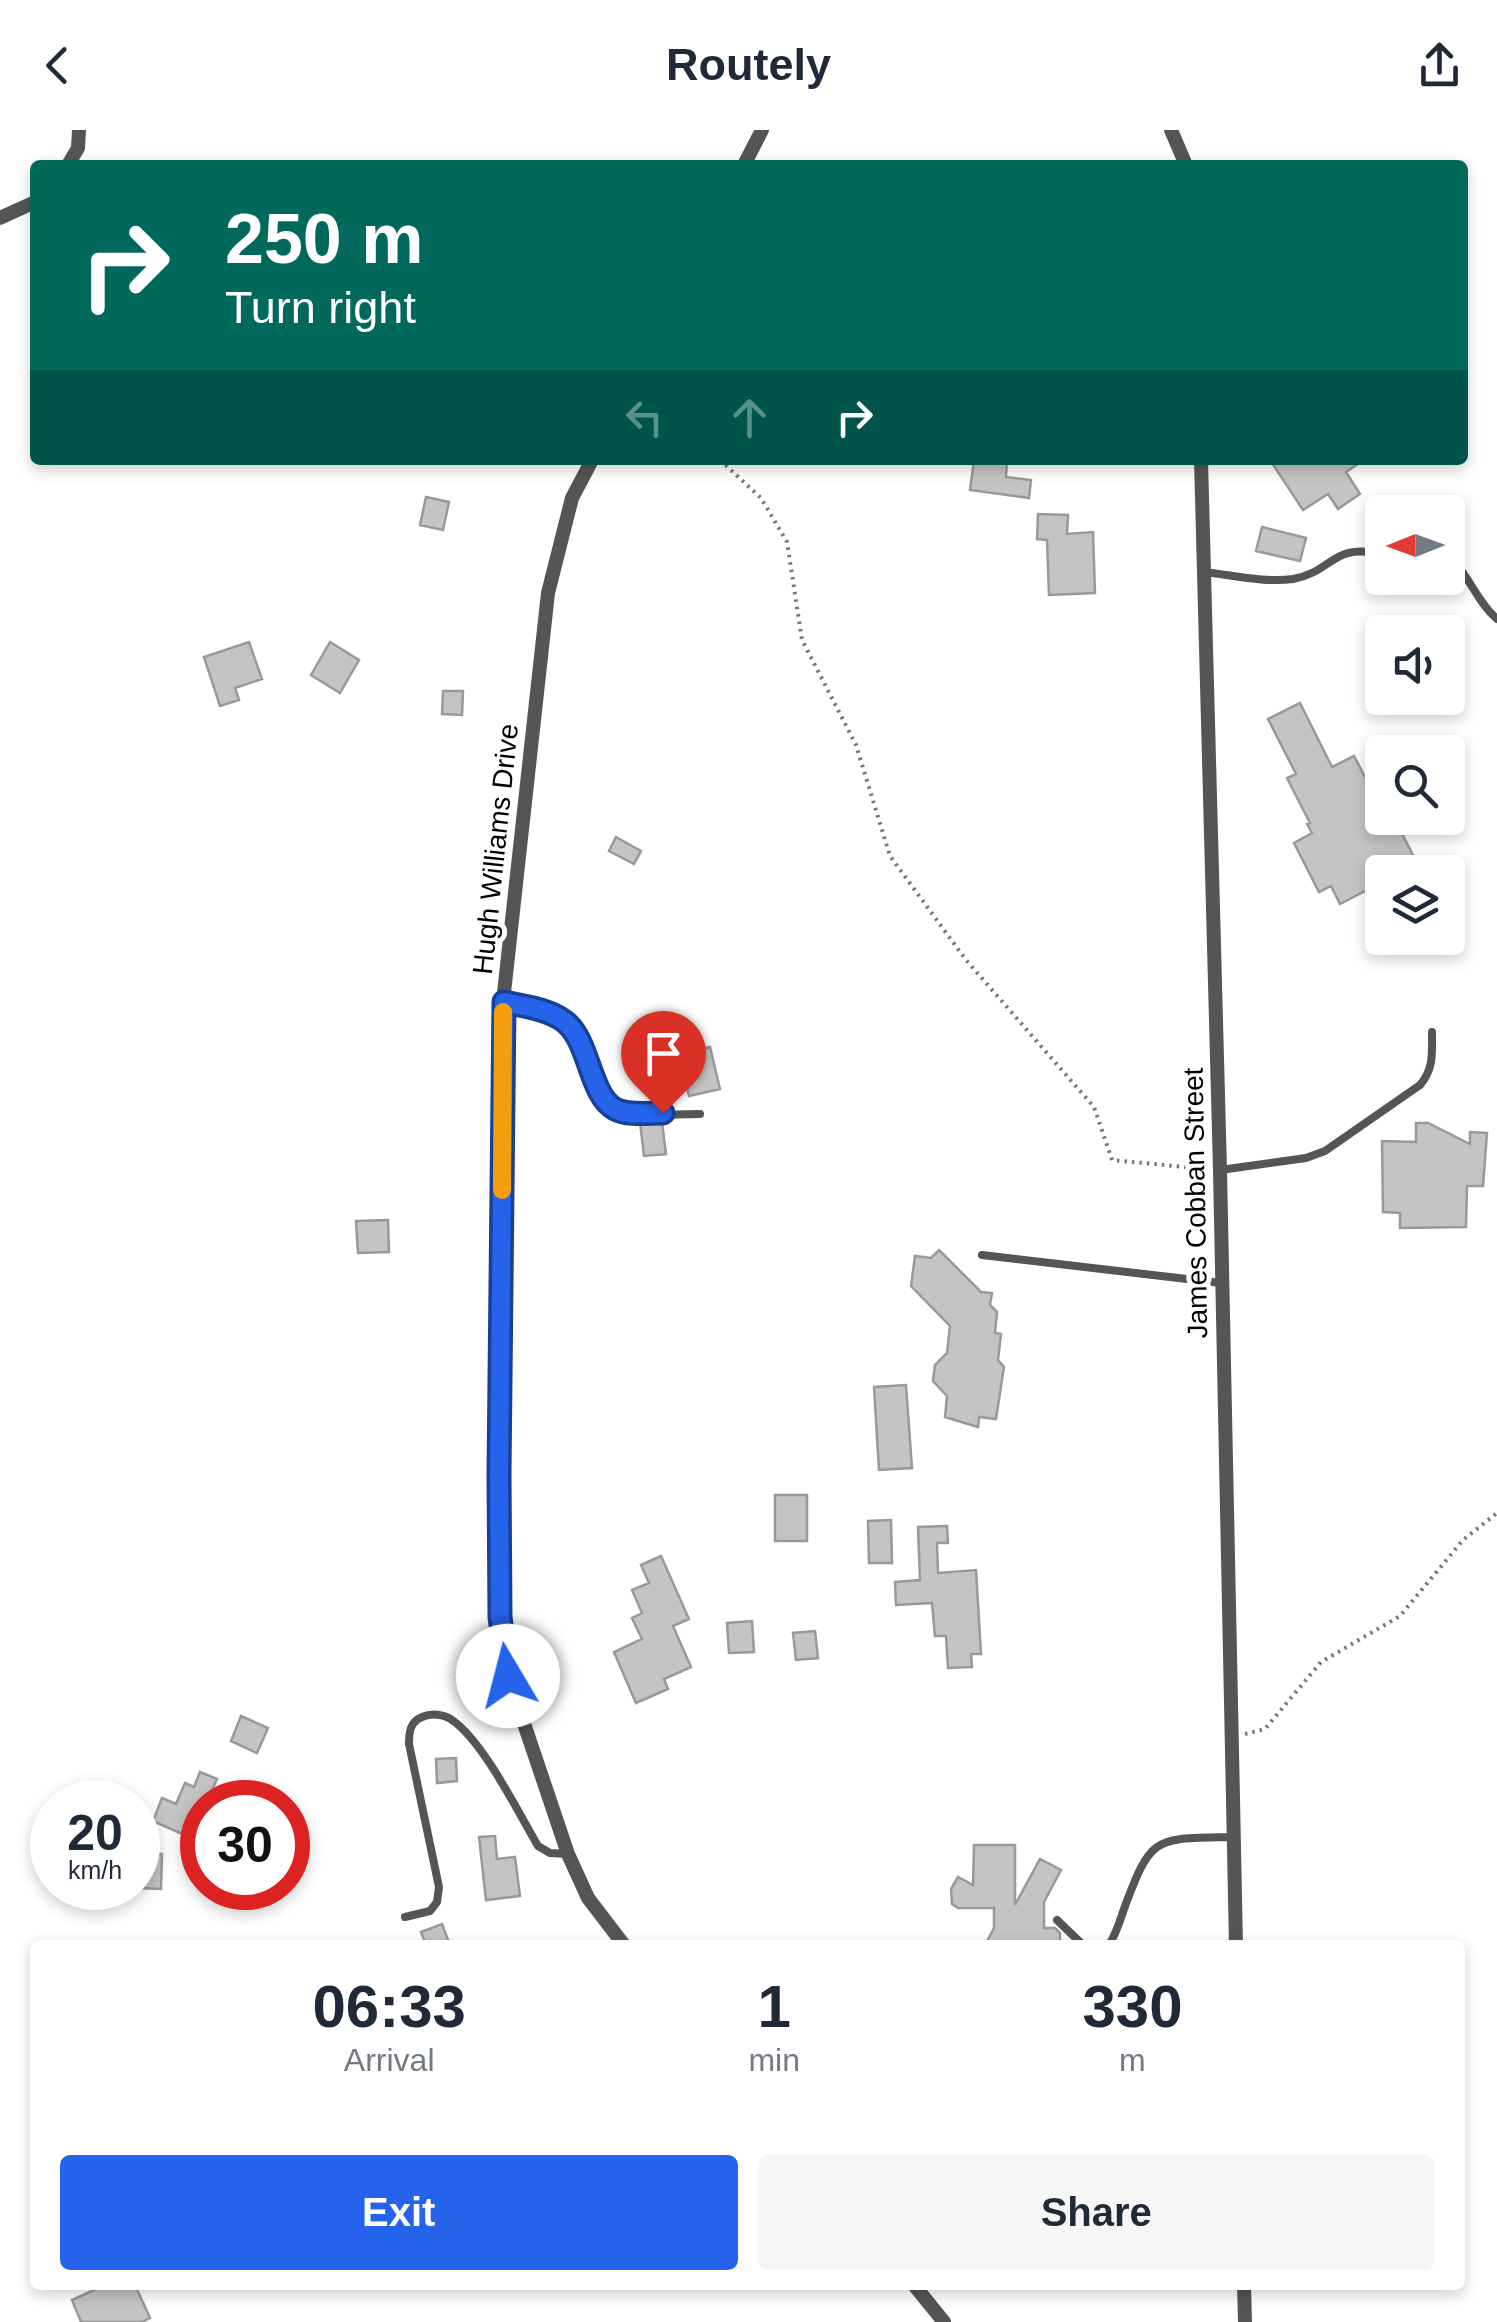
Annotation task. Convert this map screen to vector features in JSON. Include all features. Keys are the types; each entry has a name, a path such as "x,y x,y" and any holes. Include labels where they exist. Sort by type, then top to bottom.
{"street":[{"path":"71,160 78,148 80,130"},
{"path":"747,160 762,130"},
{"path":"1170,130 1184,160"},
{"path":"0,218 30,204"},
{"name":"Hugh Williams Drive","path":"589,465 572,498 548,593 504,1002 500,1617 508,1676 568,1854 588,1898 620,1940"},
{"name":"James Cobban Street","path":"1200,465 1236,1940"},
{"path":"918,2290 944,2322"},
{"path":"1244,2290 1244,2322"}],"lane":[{"path":"1204,572 1278,580 1296,578 1354,550 1365,552"},
{"path":"1465,573 1480,600 1497,619"},
{"path":"504,1002 564,1020 576,1033 604,1097 614,1109 700,1114"},
{"path":"1220,1170 1306,1158 1324,1151 1420,1085 1432,1064 1432,1032"},
{"path":"982,1255 1221,1282"},
{"path":"406,1917 430,1912 437,1902 439,1887 409,1744 415,1720 424,1716 445,1716 455,1722 476,1744 538,1846 568,1854"},
{"path":"1111,1940 1142,1860 1159,1844 1180,1838 1233,1837"},
{"path":"1057,1920 1079,1940"}],"path":[{"path":"726,465 762,498 787,542 802,640 856,746 890,856 966,960 1094,1107 1112,1160 1220,1170"},
{"path":"1231,1737 1266,1730 1321,1662 1400,1616 1463,1540 1497,1513"}],"building":[{"path":"973,465 1007,465 1006,477 1031,480 1029,498 970,490"},
{"path":"1273,465 1356,465 1346,472 1360,494 1338,509 1328,494 1303,510"},
{"path":"426,497 449,502 443,530 420,525"},
{"path":"1038,514 1068,515 1067,534 1093,532 1095,593 1049,595 1047,540 1037,539"},
{"path":"1262,527 1306,538 1300,561 1256,551"},
{"path":"249,642 262,679 235,688 239,700 220,706 204,657"},
{"path":"330,642 359,660 340,693 311,675"},
{"path":"443,691 463,691 462,715 442,714"},
{"path":"1300,703 1332,767 1354,756 1365,777 1365,835 1403,835 1413,855 1365,855 1365,891 1340,904 1331,886 1319,892 1294,843 1312,833 1287,778 1296,774 1268,719"},
{"path":"616,837 641,851 634,864 609,851"},
{"path":"710,1047 720,1089 689,1096 679,1054"},
{"path":"640,1122 662,1122 666,1154 644,1156"},
{"path":"1416,1123 1428,1123 1470,1144 1470,1132 1487,1133 1483,1186 1467,1186 1466,1227 1400,1228 1400,1213 1383,1212 1382,1141 1416,1142"},
{"path":"388,1220 389,1252 358,1253 356,1221"},
{"path":"939,1250 981,1292 992,1293 990,1305 997,1312 995,1333 1001,1334 998,1360 1004,1367 996,1419 979,1417 978,1427 945,1417 947,1396 933,1381 935,1365 947,1353 950,1326 911,1286 915,1256 931,1258"},
{"path":"906,1385 912,1468 879,1470 874,1387"},
{"path":"775,1495 807,1495 807,1541 775,1541"},
{"path":"891,1520 892,1563 869,1563 868,1521"},
{"path":"947,1526 948,1543 937,1543 938,1573 976,1570 981,1654 971,1654 972,1667 948,1668 946,1636 935,1636 932,1603 896,1605 895,1582 920,1580 918,1527"},
{"path":"661,1556 689,1619 673,1626 691,1667 664,1679 668,1689 636,1703 614,1652 642,1639 632,1618 642,1613 632,1590 649,1583 641,1565"},
{"path":"752,1621 754,1652 729,1653 727,1623"},
{"path":"815,1631 818,1658 796,1660 793,1633"},
{"path":"241,1716 268,1728 257,1753 231,1741"},
{"path":"456,1758 457,1781 437,1783 436,1759"},
{"path":"200,1772 217,1779 217,1780 197,1780"},
{"path":"180,1795 180,1833 160,1824 162,1798 176,1804"},
{"path":"495,1836 497,1859 515,1857 520,1896 486,1900 479,1837"},
{"path":"974,1845 1015,1845 1015,1905 1040,1859 1061,1870 1044,1902 1044,1928 1055,1928 1060,1940 988,1940 994,1928 994,1908 958,1908 952,1904 951,1889 958,1877 973,1885"},
{"path":"442,1924 448,1940 424,1940 421,1932"},
{"path":"94,2290 137,2290 150,2318 142,2322 81,2322 72,2300"}],"slow traffic":[{"path":"502,1190 503,1012"}],"route":[{"path":"508,1676 500,1617 499,1473 504,1002 564,1020 576,1033 604,1097 614,1109 663,1113"}]}
